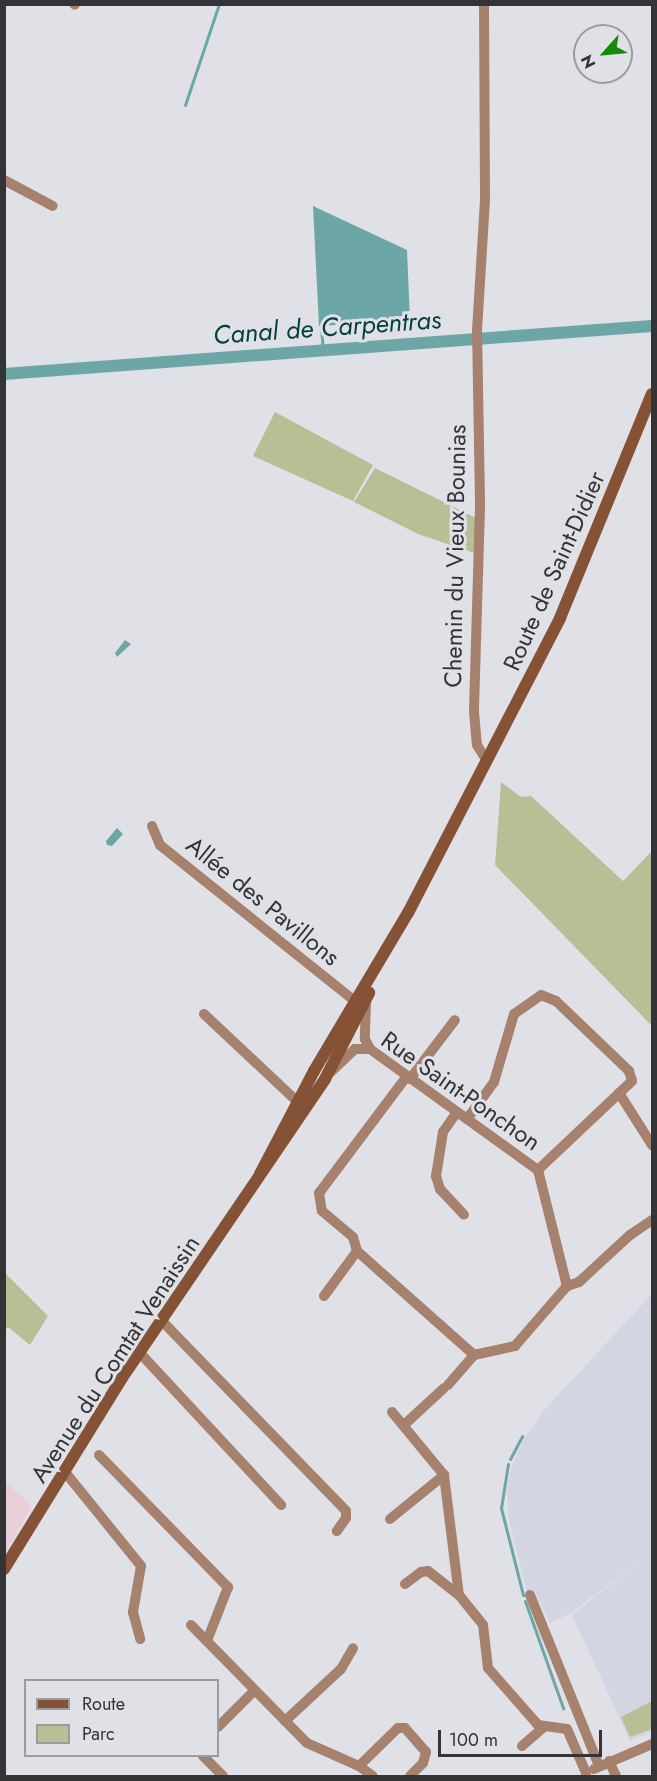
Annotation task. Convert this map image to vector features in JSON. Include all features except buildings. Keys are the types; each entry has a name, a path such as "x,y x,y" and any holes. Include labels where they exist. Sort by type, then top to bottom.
{"main road":[{"name":"Route de Saint-Didier","path":"487,762 579,576 652,394"},
{"name":"Avenue du Comtat Venaissin","path":"4,1569 139,1352 260,1174 302,1105 326,1052 358,1005 487,762"},
{"name":"Avenue du Comtat Venaissin","path":"302,1105 325,1078 350,1034 358,1005"}],"street":[{"name":"Chemin du Vieux Bounias","path":"484,4 485,200 477,329 480,507 474,712 477,746 487,762"},
{"path":"4,180 53,206"},
{"name":"Allée des Pavillons","path":"152,826 160,845 358,1005"},
{"path":"467,1119 494,1082 514,1014 541,995 556,1000 628,1071 632,1081 538,1170"},
{"path":"326,1052 350,1034 358,1005"},
{"path":"358,1005 366,1045"},
{"path":"204,1014 302,1105"},
{"path":"455,1020 319,1193 322,1211 352,1237 357,1251 474,1355"},
{"path":"350,1034 366,1045"},
{"name":"Rue Saint-Ponchon","path":"325,1078 351,1052 366,1045 538,1170 567,1286"},
{"path":"619,1093 652,1146"},
{"path":"457,1112 443,1132 436,1176 440,1188 465,1215"},
{"path":"404,1425 446,1387 474,1355 515,1346 567,1286 579,1282 630,1235 652,1220"},
{"path":"324,1296 357,1251"},
{"path":"162,1321 346,1511 346,1518 337,1531"},
{"path":"139,1352 281,1505"},
{"path":"392,1412 444,1474 459,1594"},
{"path":"99,1455 228,1587 207,1641"},
{"path":"65,1472 141,1566 133,1612 140,1639"},
{"path":"390,1519 444,1474"},
{"path":"405,1584 421,1572 429,1571 459,1594 483,1625 488,1668 532,1720 544,1727"},
{"path":"530,1595 604,1764 616,1776"},
{"path":"191,1625 285,1721 320,1751 359,1766 373,1776"},
{"path":"285,1721 340,1669 352,1648"},
{"path":"219,1726 255,1690"},
{"path":"522,1746 544,1727 557,1725 567,1729 583,1775 652,1744"},
{"path":"359,1766 398,1728 405,1728 426,1752 423,1762 410,1776"},
{"path":"205,1757 223,1776"}],"shaded area":[{"path":"652,1294 652,1732 630,1741 572,1615 644,1558 571,1613 550,1623 535,1593 528,1596 508,1516 507,1492 511,1468 525,1437 545,1409"},
{"path":"5,1481 32,1506 5,1553"}],"green space":[{"path":"275,412 373,465 353,501 253,456"},
{"path":"375,468 476,518 474,553 418,534 354,502"},
{"path":"501,782 521,797 531,796 623,881 652,851 652,1026 495,865"},
{"path":"5,1273 48,1316 30,1345 8,1327 5,1330"},
{"path":"652,1701 652,1729 630,1737 621,1717"}],"water":[{"path":"313,206 407,250 410,320 319,326"},
{"path":"125,640 131,644 117,657 115,653"},
{"path":"117,828 123,834 112,846 107,845 106,841"}],"waterway":[{"path":"185,105 219,4"},
{"name":"Canal de Carpentras","path":"4,374 652,326"},
{"path":"321,328 323,350"},
{"path":"510,1459 522,1436"},
{"path":"508,1464 501,1508 523,1595"},
{"path":"525,1601 563,1708"}]}
